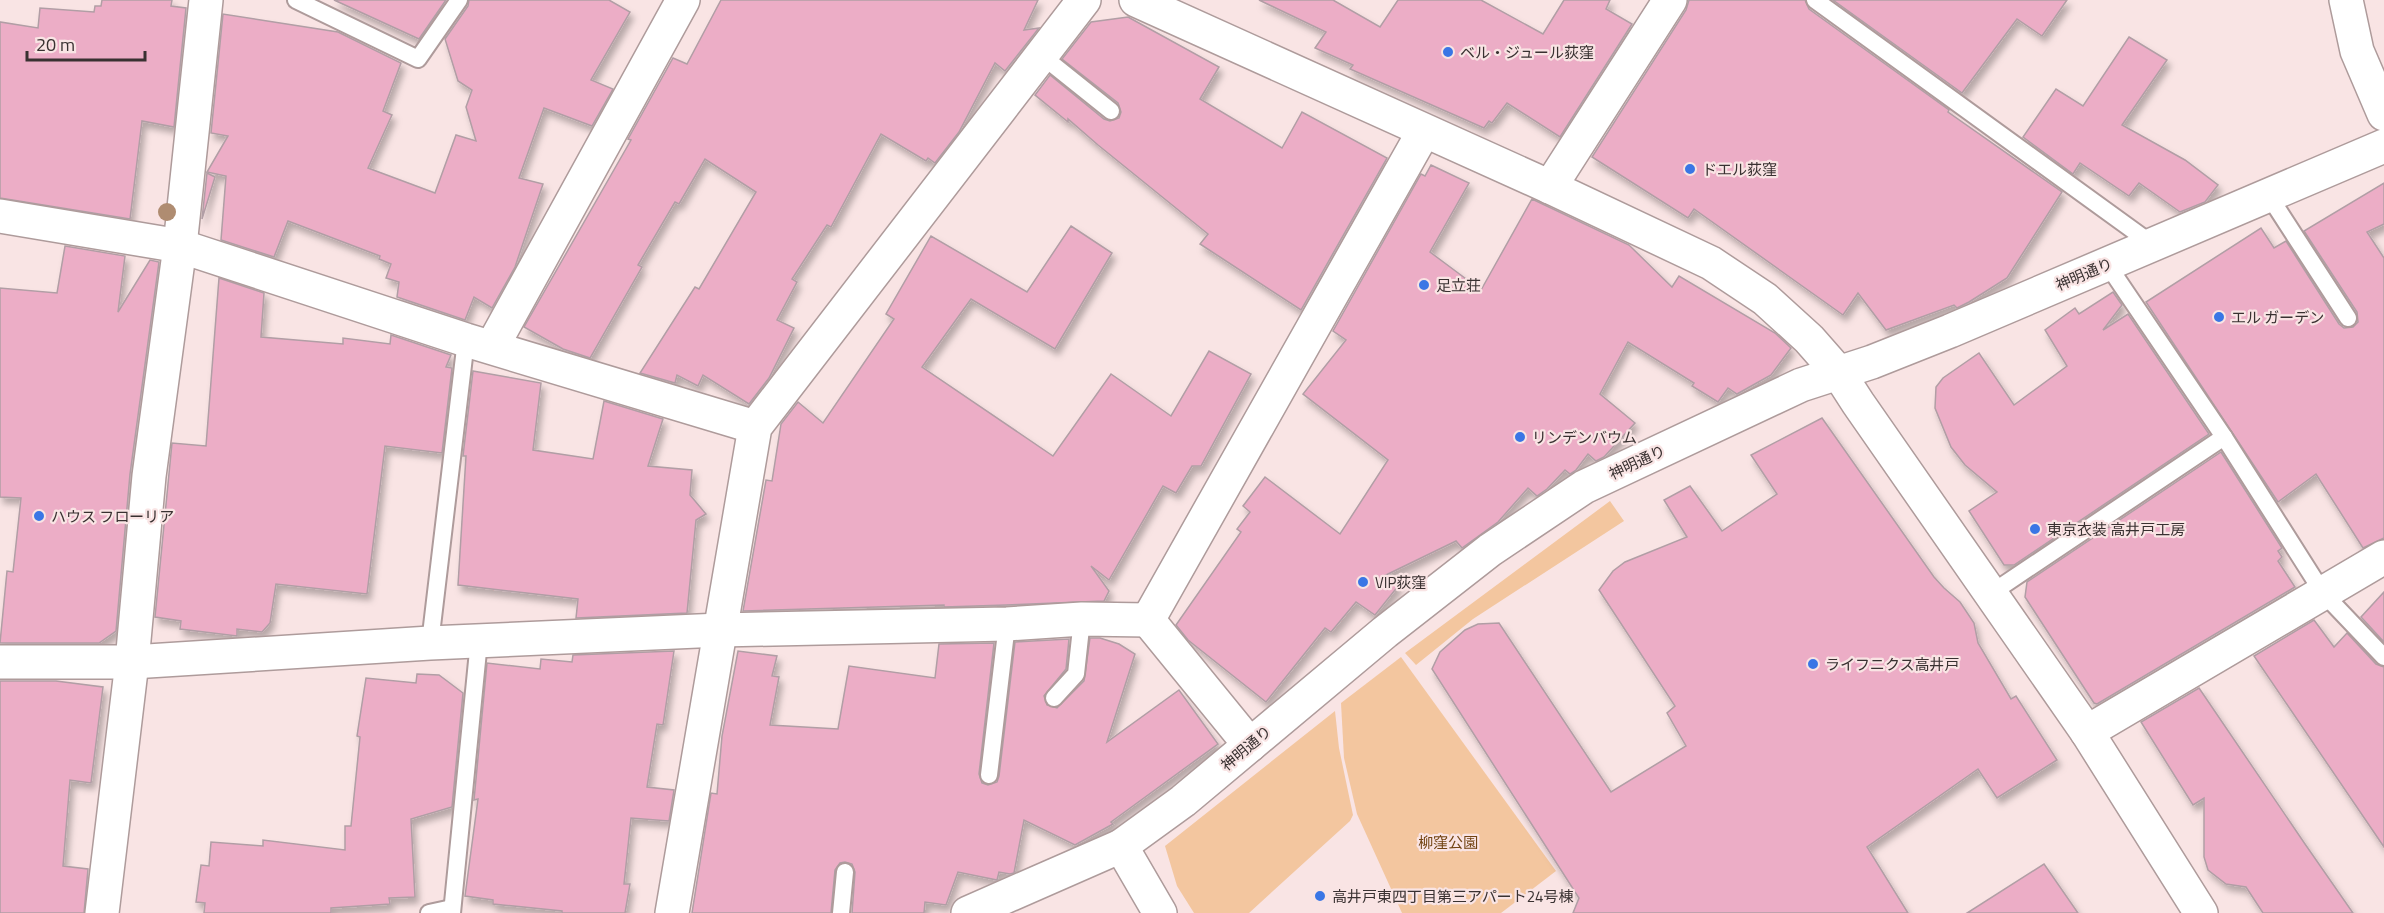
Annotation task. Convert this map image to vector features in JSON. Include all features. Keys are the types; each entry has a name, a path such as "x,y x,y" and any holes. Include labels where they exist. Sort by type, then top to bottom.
{"street":[{"path":"102,913 132,662 150,476 180,246 206,0"},
{"path":"479,343 683,0"},
{"path":"672,913 755,427 1084,0"},
{"path":"1136,0 1550,187 1711,263 1765,299 1809,339 1838,372 2087,732 2201,913"},
{"path":"1550,187 1670,0"},
{"path":"2346,0 2356,51 2384,114"},
{"path":"1148,620 1424,131"},
{"name":"神明通り","path":"968,913 1121,846 1150,826 1250,746 1385,632 1472,564 1584,487 1801,385 1950,332 2384,146"},
{"path":"0,216 180,246 479,343 755,427"},
{"path":"2087,732 2384,557"},
{"path":"0,662 132,662 479,641 720,630 1007,624 1082,619 1148,620"},
{"path":"1148,620 1250,746"},
{"path":"1121,846 1160,913"}],"lane":[{"path":"296,0 418,59 459,0"},
{"path":"1815,0 2152,244"},
{"path":"1041,55 1111,111"},
{"path":"2269,196 2348,318"},
{"path":"2107,264 2224,437 2323,593 2384,657"},
{"path":"430,644 479,343"},
{"path":"1990,594 2224,437"},
{"path":"1054,698 1076,674 1082,619"},
{"path":"989,775 1007,624"},
{"path":"429,913 452,911 479,641"},
{"path":"841,913 845,872"}],"green space":[{"path":"1610,501 1624,521 1473,619 1416,665 1405,653"},
{"name":"柳窪公園","path":"1401,657 1556,871 1501,913 1402,913 1357,814 1344,758 1341,703"},
{"path":"1335,711 1339,748 1353,815 1350,821 1249,913 1194,913 1177,886 1165,846"}],"building":[{"path":"102,0 172,0 171,6 186,8 174,127 142,121 130,219 0,198 0,22 38,28 40,8 94,12 95,6 101,6"},
{"path":"334,0 446,0 419,39"},
{"path":"469,0 609,0 630,12 591,80 613,89 592,126 544,108 519,178 543,184 515,267 492,308 474,297 465,320 397,297 399,282 386,278 391,264 379,259 380,256 288,221 274,257 221,240 226,176 207,172 228,136 211,133 223,14 338,32 401,63 383,111 392,115 368,168 435,193 456,135 476,141 466,107 472,90 458,81 445,39 468,6"},
{"path":"721,0 1038,0 1024,30 1039,28 1005,71 995,63 959,132 935,163 928,158 926,161 881,134 831,227 827,225 792,279 797,282 777,320 794,328 769,378 749,404 703,375 698,386 677,375 675,383 640,373 695,287 699,289 756,192 705,159 679,204 675,202 638,265 642,267 590,358 563,349 524,327 631,140 628,139 673,58 687,64"},
{"path":"1259,0 1333,0 1380,27 1398,0 1481,0 1543,34 1564,0 1610,0 1606,9 1632,24 1560,137 1507,103 1492,123 1489,121 1484,128 1350,69 1353,65 1315,48 1326,32"},
{"path":"1689,0 1805,0 1809,9 1949,110 1948,112 2062,192 2007,278 1957,308 1954,305 1886,330 1858,293 1843,315 1694,209 1688,218 1592,157 1686,10"},
{"path":"1833,0 2067,0 2042,36 2017,19 1962,93"},
{"path":"1128,17 1219,67 1200,99 1282,148 1302,112 1387,158 1301,310 1200,244 1208,234 1068,119 1068,122 1035,95 1050,75 1104,119 1110,121 1119,118 1121,112 1118,103 1062,59 1091,22"},
{"path":"2129,37 2167,60 2122,125 2185,160 2218,185 2205,202 2180,212 2139,183 2129,196 2080,163 2073,174 2023,137 2056,89 2083,106"},
{"path":"1431,165 1469,183 1430,252 1481,290 1532,199 1629,245 1672,287 1679,276 1775,333 1791,348 1771,375 1737,394 1728,388 1718,402 1692,386 1694,383 1628,342 1600,394 1635,423 1604,457 1596,461 1588,454 1576,470 1570,474 1565,470 1537,496 1528,488 1498,522 1462,548 1456,541 1386,575 1399,585 1375,615 1356,602 1331,632 1325,628 1266,702 1188,640 1176,625 1241,532 1237,529 1250,512 1243,506 1265,477 1340,534 1388,460 1303,394 1346,340 1333,331 1421,174 1425,176"},
{"path":"207,173 215,177 202,219"},
{"path":"2384,183 2384,224 2367,232 2384,258 2384,538 2363,548 2316,474 2278,502 2146,302 2261,228 2274,248 2286,241 2339,324 2344,328 2353,327 2358,322 2357,312 2304,231"},
{"path":"1071,226 1112,253 1055,349 971,299 922,367 1053,456 1111,374 1171,416 1209,351 1251,374 1201,466 1192,466 1176,493 1163,486 1109,580 1091,566 1109,591 1104,601 743,611 766,480 772,481 781,424 798,402 823,423 894,319 886,314 931,236 1027,292"},
{"path":"65,246 125,256 118,312 150,260 159,262 130,474 116,631 99,643 0,643 7,571 13,572 21,498 0,497 0,288 57,293"},
{"path":"219,278 264,293 261,337 343,344 343,338 390,344 391,335 451,355 446,367 452,368 442,453 385,446 367,594 276,584 270,623 262,632 237,629 237,636 180,629 181,621 155,617 172,443 206,446"},
{"path":"2113,292 2122,305 2103,330 2128,314 2209,434 2014,565 2004,565 1969,511 1997,492 1965,465 1951,447 1935,408 1936,387 1943,378 1979,353 2014,405 2067,366 2045,330 2075,308 2079,314"},
{"path":"473,371 541,383 533,450 593,459 604,401 663,419 648,466 692,470 690,495 706,514 696,520 687,613 576,618 578,599 458,585 466,456 463,456"},
{"name":"ライフニクス高井戸","path":"1822,418 1934,577 1960,602 1974,623 1978,643 2011,699 2016,696 2057,760 1997,798 1978,769 1867,847 1908,913 1573,913 1579,898 1432,669 1440,652 1465,630 1478,624 1499,623 1611,792 1686,746 1667,713 1675,706 1599,590 1613,571 1625,562 1687,537 1664,500 1690,486 1722,531 1777,494 1751,455"},
{"path":"2221,452 2282,548 2278,551 2282,557 2278,561 2295,587 2097,704 2094,703 2025,597 2027,582"},
{"path":"2384,592 2384,642 2361,617"},
{"path":"2314,620 2334,647 2347,633 2376,664 2384,667 2384,847 2254,656"},
{"path":"1090,638 1100,638 1119,644 1135,654 1107,742 1179,690 1218,744 1111,822 1113,824 1075,845 1024,820 1014,873 999,872 997,880 958,872 946,905 925,902 924,913 852,913 855,872 852,864 845,862 840,863 835,870 831,913 692,913 711,793 717,794 722,736 738,651 777,656 772,676 779,677 770,725 838,729 849,666 935,678 939,644 994,643 979,774 982,783 988,785 997,782 999,776 1015,642 1069,639 1066,669 1044,696 1047,705 1057,708 1084,681"},
{"path":"674,651 663,725 657,724 647,787 674,790 669,821 631,818 624,884 630,884 625,913 562,913 562,911 493,904 493,900 465,896 478,799 474,800 487,663 540,669 541,659 572,662 573,655"},
{"path":"417,674 439,675 463,693 452,807 411,819 415,897 389,898 390,904 331,908 331,913 204,913 205,903 196,902 201,865 209,866 211,842 263,846 263,840 345,850 345,826 351,826 360,737 357,736 366,678 416,683"},
{"path":"0,681 56,681 103,687 91,783 70,780 63,866 88,869 84,913 0,913"},
{"path":"2199,688 2353,913 2263,913 2246,887 2226,884 2208,870 2204,857 2204,798 2193,805 2141,722"},
{"path":"2044,864 2078,913 1967,913"}],"place":[{"name":"ベル・ジュール荻窪","path":"1448,52"},
{"name":"ドエル荻窪","path":"1690,169"},
{"name":"足立荘","path":"1424,285"},
{"name":"エル ガーデン","path":"2219,317"},
{"name":"リンデンバウム","path":"1520,437"},
{"name":"ハウス フローリア","path":"39,516"},
{"name":"東京衣装 高井戸工房","path":"2035,529"},
{"name":"VIP荻窪","path":"1363,582"},
{"name":"ライフニクス高井戸","path":"1813,664"},
{"name":"高井戸東四丁目第三アパート24号棟","path":"1320,896"}]}
